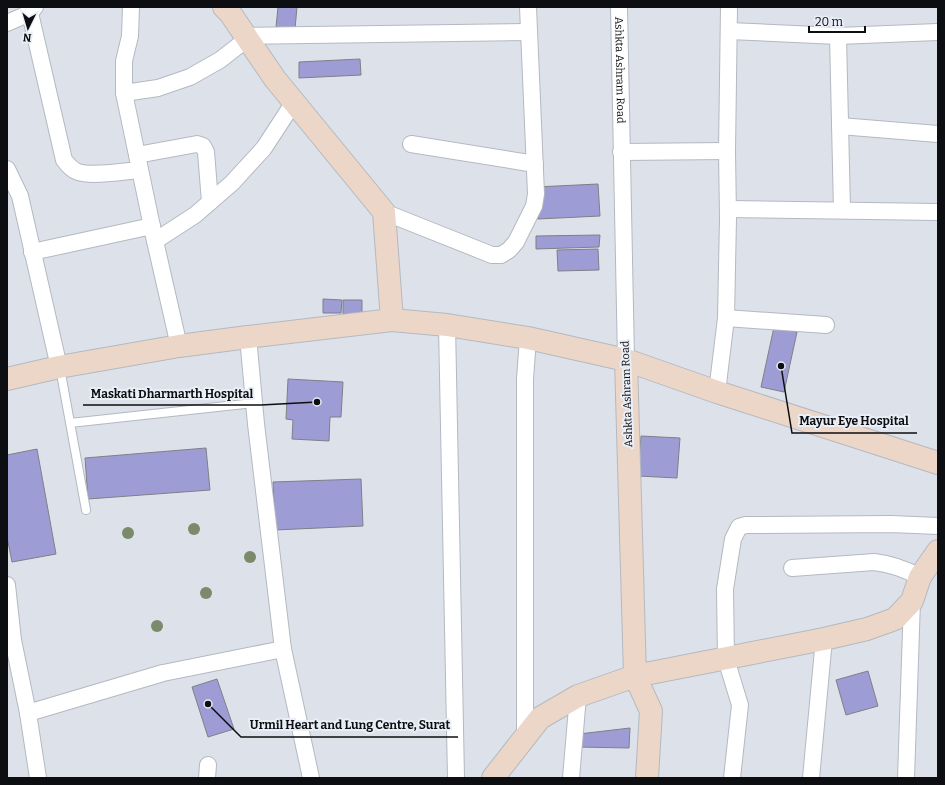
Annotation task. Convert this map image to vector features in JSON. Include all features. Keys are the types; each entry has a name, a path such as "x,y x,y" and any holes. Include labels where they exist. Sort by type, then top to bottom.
{"street":[{"path":"131,7 130,36 124,61 124,93 179,346"},
{"path":"228,9 275,79 384,212 492,255 501,255 509,250 516,242 534,206 536,194 528,7"},
{"name":"Ashkta Ashram Road","path":"619,7 626,360 636,676 651,711 647,778"},
{"path":"717,392 726,318 729,7"},
{"path":"7,23 33,10 64,160 68,166 78,172 90,174 139,163 197,144 203,146 206,152 210,202"},
{"path":"729,31 838,36 938,32"},
{"path":"124,93 158,88 190,76 220,60 246,37 529,32"},
{"path":"838,36 842,210"},
{"path":"32,252 154,234 195,215 232,183 264,148 294,102"},
{"path":"840,126 938,134"},
{"path":"411,144 535,164"},
{"path":"621,152 727,151"},
{"path":"7,169 20,196 59,367"},
{"path":"728,209 938,212"},
{"path":"384,212 392,320"},
{"path":"726,318 826,325"},
{"path":"7,378 59,367 179,346 248,337 392,320 447,325 528,338 626,360 717,392 938,463"},
{"path":"447,325 456,778"},
{"path":"248,337 254,403 284,649 311,778"},
{"path":"524,737 525,379 528,338"},
{"path":"732,778 740,705 726,659 725,589 733,539 739,527 746,525 833,524 938,526"},
{"path":"906,778 912,601 920,577 938,551"},
{"path":"792,568 874,562 888,563 899,566 920,577"},
{"path":"7,586 10,641 28,713 38,778"},
{"path":"493,778 540,718 578,696 636,676 726,659 867,629 895,619 912,601"},
{"path":"811,778 824,639"},
{"path":"28,713 163,673 284,649"},
{"path":"570,778 578,696"}],"lane":[{"path":"59,367 86,510"},
{"path":"70,423 254,403"}],"building":[{"path":"278,7 297,7 295,29 276,27"},
{"path":"360,59 361,75 299,78 299,62"},
{"path":"598,184 600,216 538,219 536,187"},
{"path":"600,235 599,247 536,249 536,236"},
{"path":"598,249 599,270 558,271 557,250"},
{"path":"323,299 342,300 341,313 323,313"},
{"path":"343,300 362,300 362,314 343,314"},
{"path":"774,327 797,332 784,392 761,387"},
{"path":"288,379 343,382 341,417 330,417 329,441 292,439 293,420 286,419"},
{"path":"641,436 680,438 677,478 638,476"},
{"path":"206,448 210,490 88,499 85,458"},
{"path":"37,449 56,554 12,562 7,537 7,455"},
{"path":"361,479 363,526 275,530 273,482"},
{"path":"868,671 878,706 846,715 836,680"},
{"path":"217,679 234,729 208,737 192,687"},
{"path":"630,728 629,748 578,747 579,734"}],"place":[{"name":"Mayur Eye Hospital","path":"781,366"},
{"name":"Maskati Dharmarth Hospital","path":"317,402"},
{"name":"Urmil Heart and Lung Centre, Surat","path":"208,704"}]}
